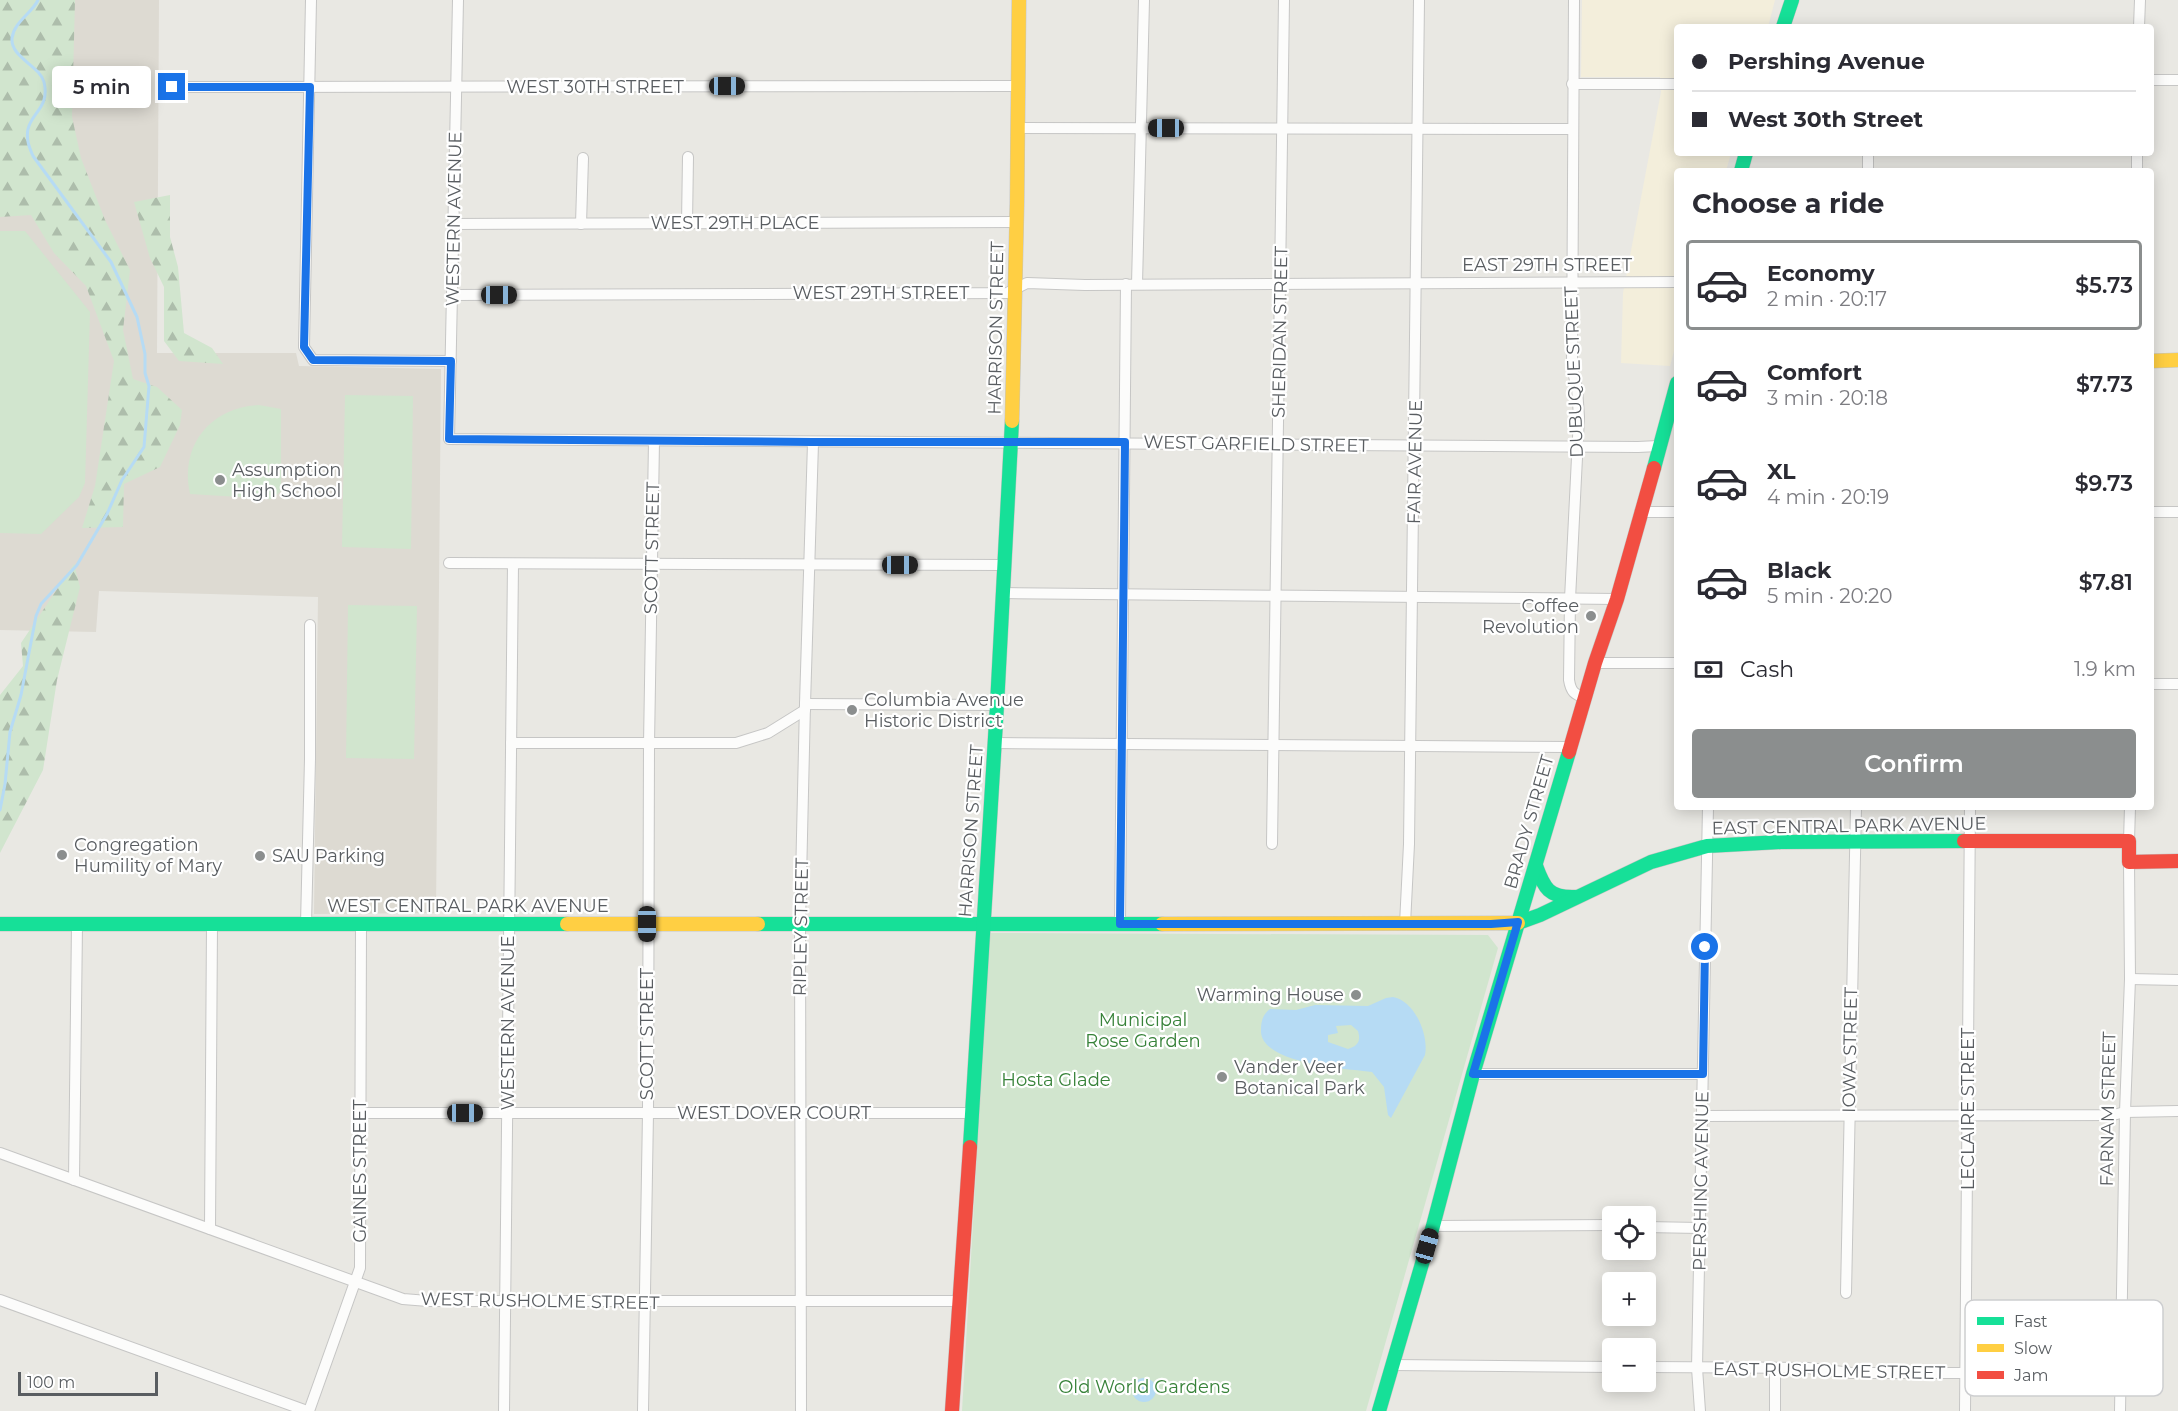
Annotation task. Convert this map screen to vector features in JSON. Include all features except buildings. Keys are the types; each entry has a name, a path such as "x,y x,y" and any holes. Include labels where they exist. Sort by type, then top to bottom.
{"main road":[{"name":"HARRISON STREET","path":"952,1411 961,1301 995,743 1011,442 1019,0"},
{"path":"1784,24 1792,0"},
{"path":"2154,361 2178,360"},
{"name":"BRADY STREET","path":"1379,1411 1473,1074 1595,663 1617,599 1674,393"},
{"name":"EAST CENTRAL PARK AVENUE","path":"1405,924 1518,922 1539,915 1651,862 1707,846 1781,842 2129,841"},
{"name":"FARNAM STREET","path":"2129,841 2129,862"},
{"path":"2129,862 2178,861"},
{"path":"1536,866 1549,893 1567,898 1577,897"},
{"name":"WEST CENTRAL PARK AVENUE","path":"0,924 983,922 1405,924"}],"street":[{"path":"311,0 304,347 313,360 451,361"},
{"name":"WESTERN AVENUE","path":"449,439 458,0"},
{"path":"1120,924 1125,442 1131,284 1142,128 1144,0"},
{"name":"SHERIDAN STREET","path":"1272,844 1284,0"},
{"name":"FAIR AVENUE","path":"1405,924 1411,746 1419,0"},
{"name":"DUBUQUE STREET","path":"1574,0 1571,282 1572,368 1577,388 1577,447 1570,599 1570,686 1575,694 1585,698"},
{"path":"2139,0 2139,24"},
{"path":"2154,80 2178,80"},
{"path":"1572,84 1674,84"},
{"name":"WEST 30TH STREET","path":"172,87 1017,86"},
{"path":"1017,128 1572,129"},
{"path":"687,223 688,157"},
{"path":"581,224 583,158"},
{"name":"WEST 29TH PLACE","path":"453,224 1016,222"},
{"name":"EAST 29TH STREET","path":"1416,284 1674,282"},
{"name":"WEST 29TH STREET","path":"452,295 1007,293 1027,283 1416,284"},
{"name":"WEST GARFIELD STREET","path":"449,439 1658,446"},
{"name":"SCOTT STREET","path":"643,1411 654,441"},
{"name":"RIPLEY STREET","path":"801,1411 800,924 813,442"},
{"path":"1640,512 1674,512"},
{"path":"2154,512 2178,512"},
{"path":"448,563 1005,565"},
{"name":"WESTERN AVENUE","path":"504,1411 513,564"},
{"path":"1003,593 1617,599"},
{"path":"306,924 310,625"},
{"path":"1595,663 1674,663"},
{"path":"2154,684 2178,684"},
{"path":"511,743 736,743 768,733 805,707 997,705"},
{"path":"995,743 1570,747"},
{"name":"PERSHING AVENUE","path":"1700,1411 1697,1368 1708,810"},
{"name":"IOWA STREET","path":"1846,1293 1856,810"},
{"name":"LECLAIRE STREET","path":"1965,1300 1969,1115 1970,810"},
{"name":"FARNAM STREET","path":"2129,841 2130,810"},
{"name":"FARNAM STREET","path":"2121,1300 2130,979 2129,862"},
{"name":"GAINES STREET","path":"308,1411 360,1268 361,923"},
{"path":"74,1180 77,924"},
{"path":"210,1229 212,924"},
{"path":"2130,979 2178,980"},
{"path":"1473,1074 1703,1074"},
{"path":"1702,1116 2114,1115 2125,1112 2178,1111"},
{"name":"WEST DOVER COURT","path":"361,1113 971,1113"},
{"name":"WEST RUSHOLME STREET","path":"0,1153 404,1299 506,1302 961,1301"},
{"path":"1432,1226 1602,1226"},
{"path":"1656,1227 1700,1228"},
{"path":"0,1300 308,1411"},
{"name":"LECLAIRE STREET","path":"1965,1321 1965,1411"},
{"path":"1393,1365 1602,1367"},
{"name":"EAST RUSHOLME STREET","path":"1656,1367 1808,1368 1852,1373 1964,1373"},
{"path":"1775,1369 1775,1411"}],"shaded area":[{"name":"Assumption High School","path":"0,0 159,0 157,353 296,353 299,366 441,369 436,913 314,914 318,597 99,591 96,632 0,630"},
{"path":"1582,0 1775,0 1769,24 1674,24 1674,156 1730,156 1727,168 1674,168 1674,351 1670,366 1621,363 1623,293 1661,92 1660,77 1581,77"}],"green space":[{"path":"0,0 75,0 72,117 81,158 105,220 130,270 123,330 133,379 157,387 182,410 180,425 160,467 124,484 123,527 82,528 95,486 114,361 86,286 54,253 31,215 0,217"},
{"path":"170,195 170,237 178,267 184,333 212,348 223,364 179,361 164,341 164,287 150,258 134,202"},
{"path":"0,231 25,231 90,312 85,483 79,497 41,534 0,533"},
{"path":"345,395 413,396 411,549 342,547"},
{"path":"259,405 281,409 281,491 272,499 190,494 189,460 202,432 226,413 242,407"},
{"path":"74,564 80,587 57,680 43,770 0,853 0,695 23,666 21,643"},
{"path":"348,605 417,606 414,759 346,758"},
{"name":"Vander Veer Botanical Park","path":"990,933 1488,935 1498,948 1366,1411 962,1411"}],"water":[{"path":"1393,997 1401,1000 1414,1012 1419,1020 1426,1047 1425,1055 1391,1118 1388,1115 1384,1087 1372,1072 1307,1063 1274,1050 1264,1041 1261,1024 1264,1015 1270,1009 1296,1010 1315,1005 1368,1006","holes":["1351,1025 1358,1031 1359,1040 1351,1048 1328,1042 1328,1035 1338,1033 1336,1026"]},
{"path":"1144,1378 1153,1381 1156,1390 1153,1399 1144,1402 1135,1399 1132,1390 1135,1381"}],"waterway":[{"path":"0,810 10,732 21,695 36,616 41,604 77,565 107,514 122,480 144,447 149,386 137,317 111,262 33,156 29,146 28,129 45,98 44,82 37,71 16,51 12,38 16,27 38,0"}],"traffic: fast":[{"path":"1784,24 1792,0"},
{"path":"1742,168 1745,156"},
{"path":"1654,468 1674,394"},
{"path":"970,1147 1012,421"},
{"path":"1379,1411 1433,1226 1473,1074 1569,752"},
{"path":"1518,923 1540,915 1651,862 1707,846 1781,842 1964,841"},
{"path":"1536,866 1549,890 1559,896 1575,897"},
{"path":"0,924 567,924"},
{"path":"758,924 1162,924"}],"traffic: slow":[{"path":"1012,421 1019,0"},
{"path":"2154,361 2178,360"},
{"path":"1162,924 1518,923"},
{"path":"567,924 758,924"}],"traffic: jam":[{"path":"1569,752 1595,663 1617,599 1654,468"},
{"path":"1964,841 2129,841 2129,862 2178,861"},
{"path":"952,1411 970,1147"}],"place":[{"name":"Assumption High School","path":"220,480"},
{"name":"Coffee Revolution","path":"1591,616"},
{"name":"Columbia Avenue Historic District","path":"852,710"},
{"name":"Congregation Humility of Mary","path":"62,855"},
{"name":"SAU Parking","path":"260,856"},
{"name":"Warming House","path":"1356,995"},
{"name":"Vander Veer Botanical Park","path":"1222,1077"}],"route":[{"path":"172,87 310,87 304,347 313,360 451,361 449,439 1125,442 1120,924 1510,924 1518,922 1473,1074 1703,1074 1705,947"}],"park label":[{"name":"Municipal Rose Garden","path":"1143,1030"},
{"name":"Hosta Glade","path":"1056,1080"},
{"name":"Old World Gardens","path":"1144,1387"}]}
